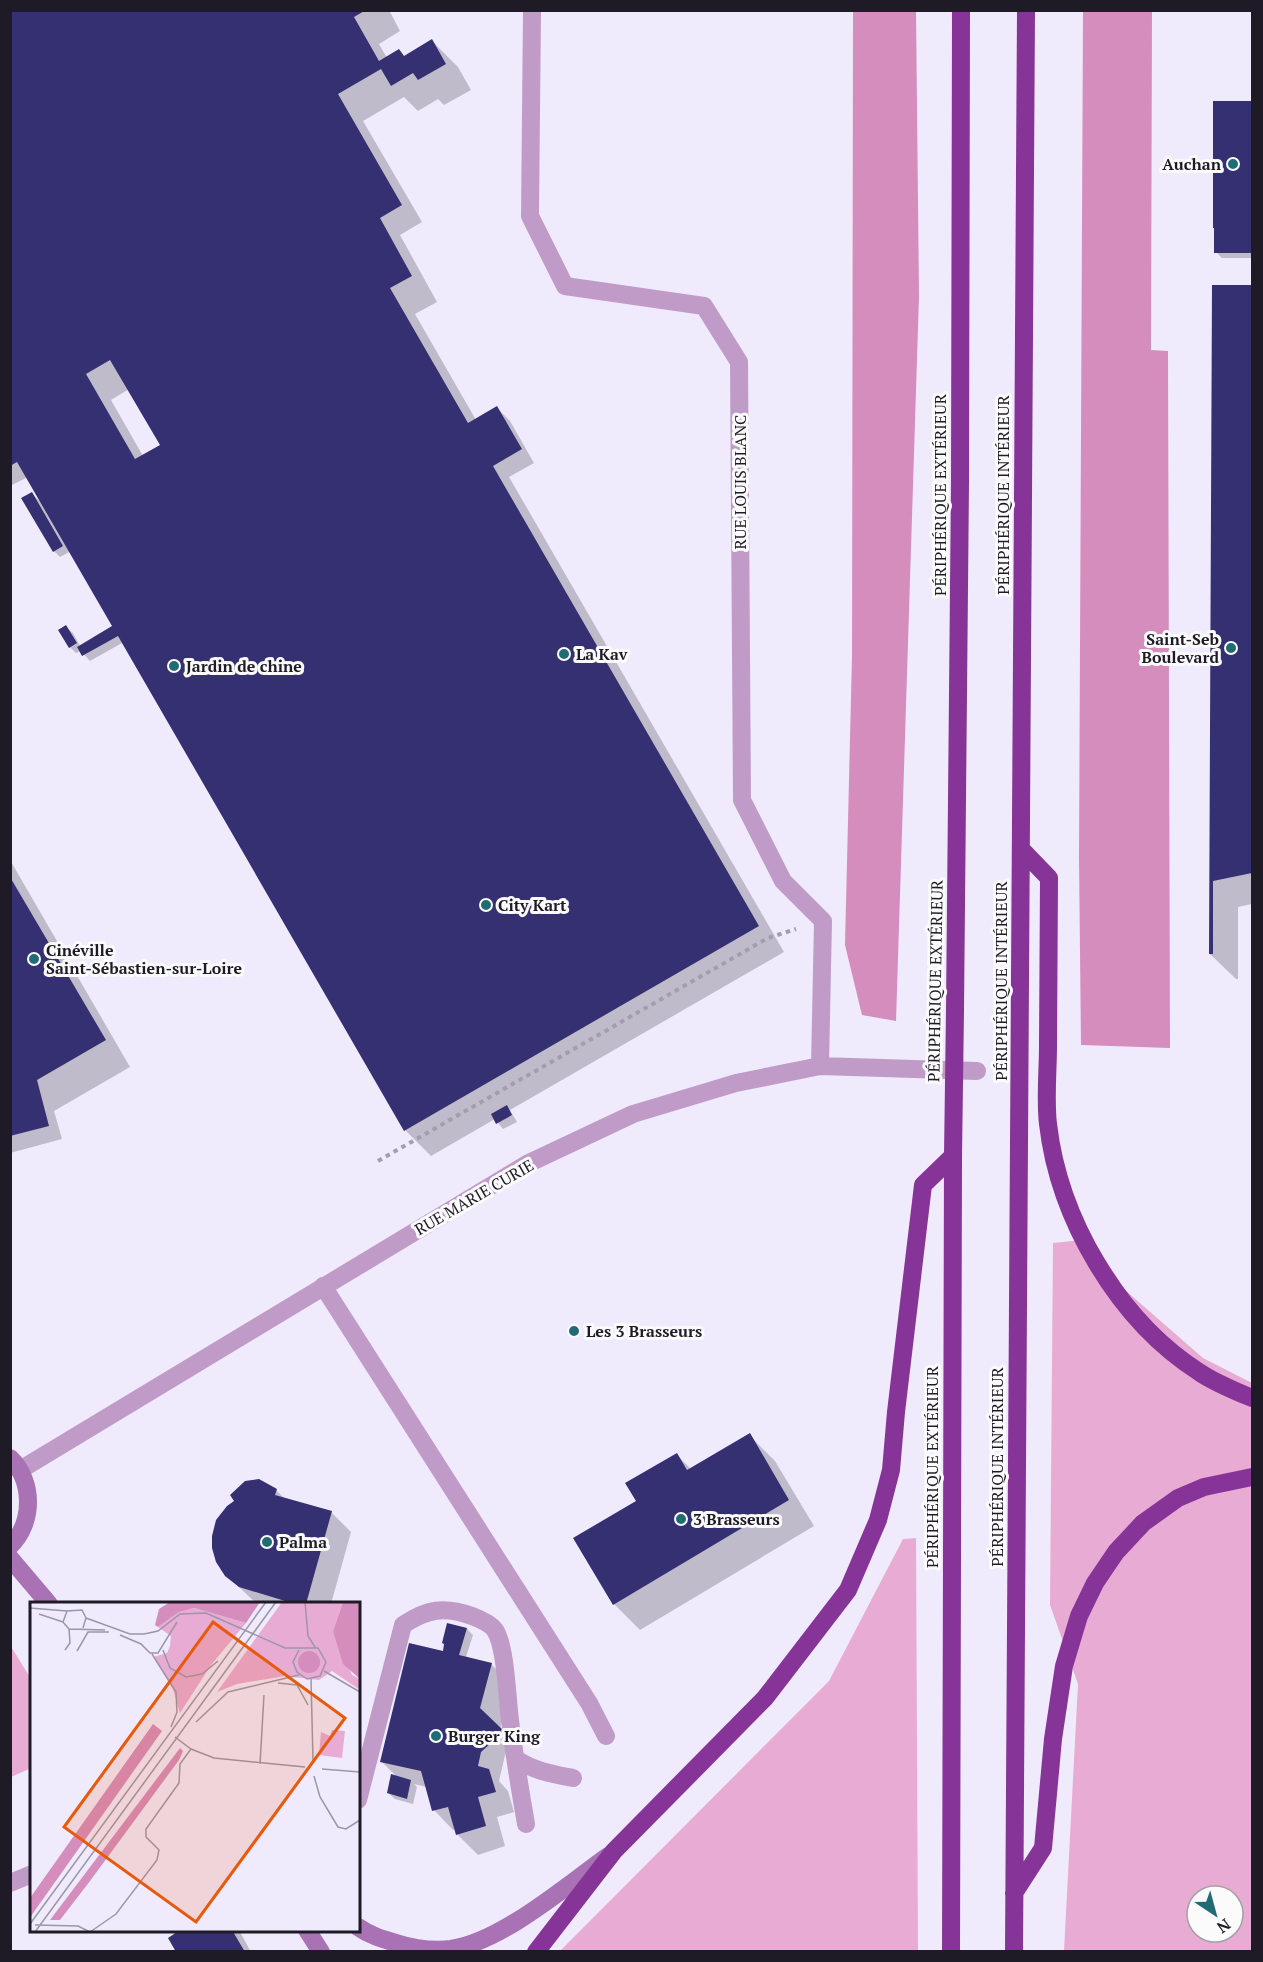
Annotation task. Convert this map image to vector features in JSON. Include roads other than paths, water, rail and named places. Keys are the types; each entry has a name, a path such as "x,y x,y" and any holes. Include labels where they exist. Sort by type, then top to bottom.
{"highway":[{"name":"PÉRIPHÉRIQUE EXTÉRIEUR","path":"951,1952 952,1156 960,482 961,10"},
{"name":"PÉRIPHÉRIQUE INTÉRIEUR","path":"1014,1952 1026,10"},
{"path":"1021,849 1049,878 1048,1123 1063,1191 1078,1230 1117,1293 1139,1321 1200,1373 1252,1398"},
{"path":"536,1952 614,1851 765,1698 848,1590 878,1520 891,1470 923,1185 952,1156"},
{"path":"1014,1893 1044,1848 1053,1739 1064,1666 1078,1616 1095,1583 1116,1552 1143,1523 1178,1498 1204,1486 1252,1477"}],"street":[{"name":"RUE LOUIS BLANC","path":"532,10 530,216 565,286 704,306 739,362 742,800 783,881 823,921 820,1066"},
{"name":"RUE MARIE CURIE","path":"15,1464 323,1286 527,1164 633,1113 736,1083 820,1066 977,1071"},
{"path":"323,1286 589,1704 606,1736"},
{"path":"10,1546 23,1527 28,1511 27,1487 15,1464"},
{"path":"10,1558 47,1602"},
{"path":"360,1792 403,1625 419,1614 438,1610 459,1612 483,1620 494,1629 501,1644 526,1824"},
{"path":"516,1759 526,1766 546,1773 573,1778"},
{"path":"360,1928 371,1936 411,1948 450,1949 492,1936 527,1914 614,1851"},
{"path":"10,1883 30,1875"},
{"path":"308,1932 321,1952"}],"place":[{"name":"Auchan","path":"1233,164"},
{"name":"Saint-Seb Boulevard","path":"1231,648"},
{"name":"La Kav","path":"564,654"},
{"name":"Jardin de chine","path":"174,666"},
{"name":"City Kart","path":"486,905"},
{"name":"Cinéville Saint-Sébastien-sur-Loire","path":"34,959"},
{"name":"Les 3 Brasseurs","path":"574,1331"},
{"name":"3 Brasseurs","path":"681,1519"},
{"name":"Palma","path":"267,1542"},
{"name":"Burger King","path":"436,1736"}]}
